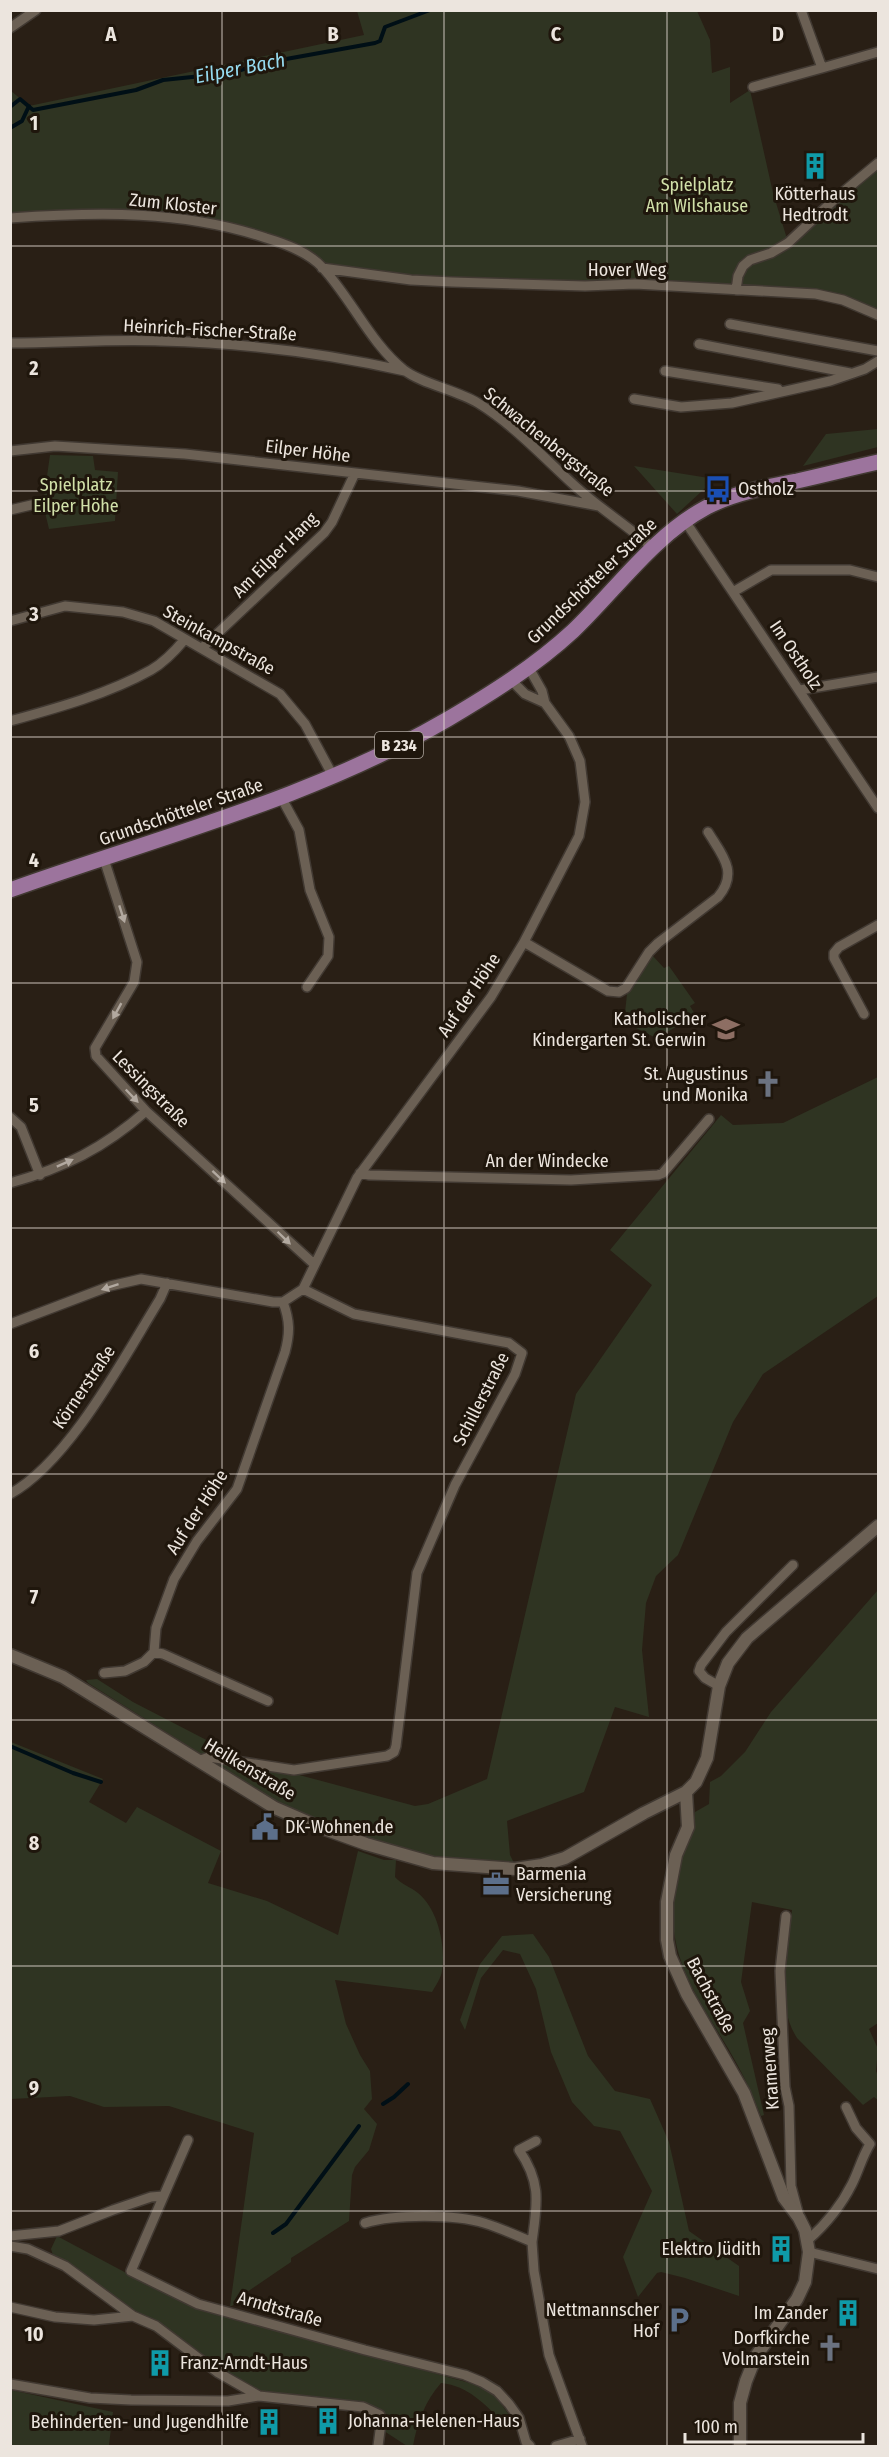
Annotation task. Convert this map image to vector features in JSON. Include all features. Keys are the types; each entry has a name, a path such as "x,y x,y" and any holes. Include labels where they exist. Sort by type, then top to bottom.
{"main road":[{"name":"Grundschötteler Straße","path":"10,890 281,798 333,776 444,721 529,668 579,624 653,548 684,521 709,506 734,496 879,462"}],"street":[{"path":"10,28 36,10"},
{"path":"801,10 822,68"},
{"path":"753,87 879,52"},
{"path":"736,290 738,276 743,266 750,260 771,253 789,243 836,198 879,163"},
{"name":"Zum Kloster","path":"10,218 126,214 189,218 243,230 280,242 311,258 322,268"},
{"name":"Hover Weg","path":"322,268 411,280 585,286 635,284 816,294 843,300 879,315"},
{"name":"Schwachenbergstraße","path":"322,268 370,332 405,371 478,403 506,424 576,488 653,548"},
{"path":"730,324 879,351"},
{"name":"Heinrich-Fischer-Straße","path":"10,343 159,340 226,344 290,350 405,371"},
{"path":"699,344 852,374"},
{"path":"634,399 681,407 732,403 830,381 852,374 879,361"},
{"path":"665,371 784,390"},
{"name":"Eilper Höhe","path":"10,451 55,446 185,454 518,491 601,506"},
{"name":"Am Eilper Hang","path":"202,648 324,533 355,473"},
{"path":"10,510 40,502"},
{"name":"Im Ostholz","path":"684,521 879,808"},
{"path":"733,592 771,570 850,570 879,577"},
{"name":"Steinkampstraße","path":"10,621 65,606 94,607 154,621 280,694 305,724 333,776"},
{"path":"10,721 51,710 142,674 169,657 185,639"},
{"name":"Auf der Höhe","path":"303,1289 360,1173 481,1012 524,942 574,846 584,816 585,788 580,761 569,736 545,703 542,691 529,668"},
{"path":"800,690 879,676"},
{"name":"Auf der Höhe","path":"511,680 525,694 545,703"},
{"path":"281,798 299,830 310,890 329,937 328,956 307,987"},
{"path":"524,942 608,991 619,992 626,988 654,948 718,897 726,885 727,863 708,832"},
{"name":"Lessingstraße","path":"104,859 137,962 134,982 97,1044 95,1052 98,1060 146,1111 314,1264"},
{"path":"864,1014 834,958 834,953 838,947 879,925"},
{"path":"10,1183 40,1174 86,1154 119,1135 146,1111"},
{"path":"10,1117 21,1127 40,1174"},
{"name":"An der Windecke","path":"360,1173 571,1180 658,1175 663,1173 709,1119"},
{"path":"10,1324 126,1282 141,1279 256,1300 283,1302 303,1289"},
{"name":"Körnerstraße","path":"10,1494 50,1463 81,1423 160,1299 167,1283"},
{"name":"Schillerstraße","path":"201,1760 210,1757 294,1770 387,1756 394,1752 417,1573 455,1485 515,1374 522,1353 509,1343 354,1314 303,1289"},
{"name":"Auf der Höhe","path":"154,1652 156,1628 174,1579 197,1541 237,1489 285,1352 290,1330 283,1302"},
{"path":"686,1792 696,1782 707,1758 719,1686 728,1663 747,1638 879,1526"},
{"path":"719,1686 705,1678 699,1671 701,1665 726,1632 793,1565"},
{"path":"104,1673 125,1671 144,1662 154,1652 268,1701"},
{"name":"Heilkenstraße","path":"10,1655 63,1677 201,1760 275,1808 319,1827 387,1851 433,1863 492,1869 515,1869 542,1865 565,1858 686,1792"},
{"name":"Bachstraße","path":"686,1792 688,1827 676,1855 667,1902 667,1940 670,1956 687,1994 744,2093 784,2198 799,2218 808,2246"},
{"name":"Kramerweg","path":"786,1916 780,1971 785,2087 789,2106 791,2186 799,2218"},
{"path":"740,2446 740,2403 756,2356 797,2299 805,2282 808,2246 852,2184 870,2144 856,2128 846,2107"},
{"name":"Arndtstraße","path":"188,2140 132,2271 198,2304 465,2375 482,2382 497,2391 509,2403 519,2418 526,2442 530,2446"},
{"path":"536,2141 519,2150 531,2167 536,2181 532,2242 534,2271 549,2355 581,2443 556,2446"},
{"path":"10,2236 59,2231 113,2210 163,2196"},
{"path":"365,2223 381,2218 459,2219 483,2223 532,2242"},
{"path":"10,2246 28,2249 65,2266 133,2316 156,2326 217,2372 258,2396"},
{"path":"808,2246 879,2269"},
{"path":"10,2307 55,2317 93,2320 133,2316"},
{"path":"10,2384 90,2398 228,2401 258,2396 331,2403 373,2410 380,2415 378,2446"}],"green space":[{"name":"Spielplatz Am Wilshause","path":"357,11 697,11 710,40 712,73 730,67 730,103 750,90 773,193 788,242 878,163 878,315 816,294 452,282 322,268 280,242 189,218 11,218 10,90 29,106 364,35"},
{"path":"878,429 878,447 803,466 826,434"},
{"name":"Spielplatz Eilper Höhe","path":"50,455 93,456 95,470 118,472 115,521 49,529 43,504"},
{"path":"634,466 715,479 677,514"},
{"path":"652,955 664,968 669,966 695,1003 690,1006 696,1016 656,1038 624,1022 627,994"},
{"path":"878,1077 878,1296 763,1374 733,1422 678,1555 656,1576 646,1603 642,1650 649,1717 615,1707 584,1792 507,1821 510,1855 514,1863 436,1858 391,1847 282,1805 88,1683 86,1680 97,1679 133,1702 247,1761 415,1806 428,1804 487,1779 576,1394 652,1285 610,1250 721,1115 733,1125 783,1123"},
{"path":"878,1590 878,2023 869,2029 878,2049 876,2071 878,2100 874,2097 863,2105 797,2038 790,2024 784,1992 785,1959 792,1910 752,1902 741,1982 750,2011 743,2023 764,2115 761,2116 741,2072 696,1994 680,1957 673,1915 678,1871 692,1829 695,1812 709,1804 710,1782 721,1776 745,1752 771,1712"},
{"path":"11,1742 103,1779 89,1802 126,1823 137,1807 221,1851 208,1883 267,1901 338,1935 358,1851 384,1860 396,1860 395,1877 425,1900 435,1918 439,1929 443,1961 441,1976 432,1992 335,1980 346,2024 370,2071 372,2099 364,2109 377,2124 369,2150 355,2167 352,2175 349,2221 291,2258 291,2262 247,2292 232,2306 230,2306 254,2133 169,2106 104,2107 70,2096 11,2099"},
{"path":"533,1934 549,1957 588,2056 615,2091 650,2099 669,2142 689,2231 739,2266 739,2296 661,2272 657,2273 638,2297 623,2257 652,2191 620,2131 594,2126 572,2102 551,2052 536,1989 520,1954 503,1950 481,1978 465,2030 460,2020 480,1964 502,1936"},
{"path":"57,2236 160,2291 201,2309 477,2385 495,2395 514,2422 503,2422 468,2392 441,2383 430,2397 422,2413 413,2446 407,2446 384,2431 383,2410 355,2401 267,2393 248,2385 220,2367 162,2324 128,2307 53,2255 51,2249"},
{"path":"11,2390 113,2412 109,2445 117,2446 11,2446"}],"waterway":[{"name":"Eilper Bach","path":"10,107 20,99 33,110 136,90 163,80 231,73 264,63 375,43 380,41 385,27 430,10"},
{"path":"10,128 22,121 29,106"},
{"path":"10,1746 73,1773 101,1782"},
{"path":"383,2104 408,2084"},
{"path":"273,2233 286,2224 359,2126"}],"place":[{"name":"Kötterhaus Hedtrodt","path":"815,166"},
{"name":"Ostholz","path":"718,489"},
{"name":"Katholischer Kindergarten St. Gerwin","path":"726,1029"},
{"name":"St. Augustinus und Monika","path":"768,1084"},
{"name":"DK-Wohnen.de","path":"265,1827"},
{"name":"Barmenia Versicherung","path":"496,1884"},
{"name":"Elektro Jüdith","path":"781,2249"},
{"name":"Im Zander","path":"848,2313"},
{"name":"Nettmannscher Hof","path":"679,2320"},
{"name":"Dorfkirche Volmarstein","path":"830,2348"},
{"name":"Franz-Arndt-Haus","path":"160,2363"},
{"name":"Johanna-Helenen-Haus","path":"328,2421"},
{"name":"Behinderten- und Jugendhilfe","path":"269,2422"}]}
